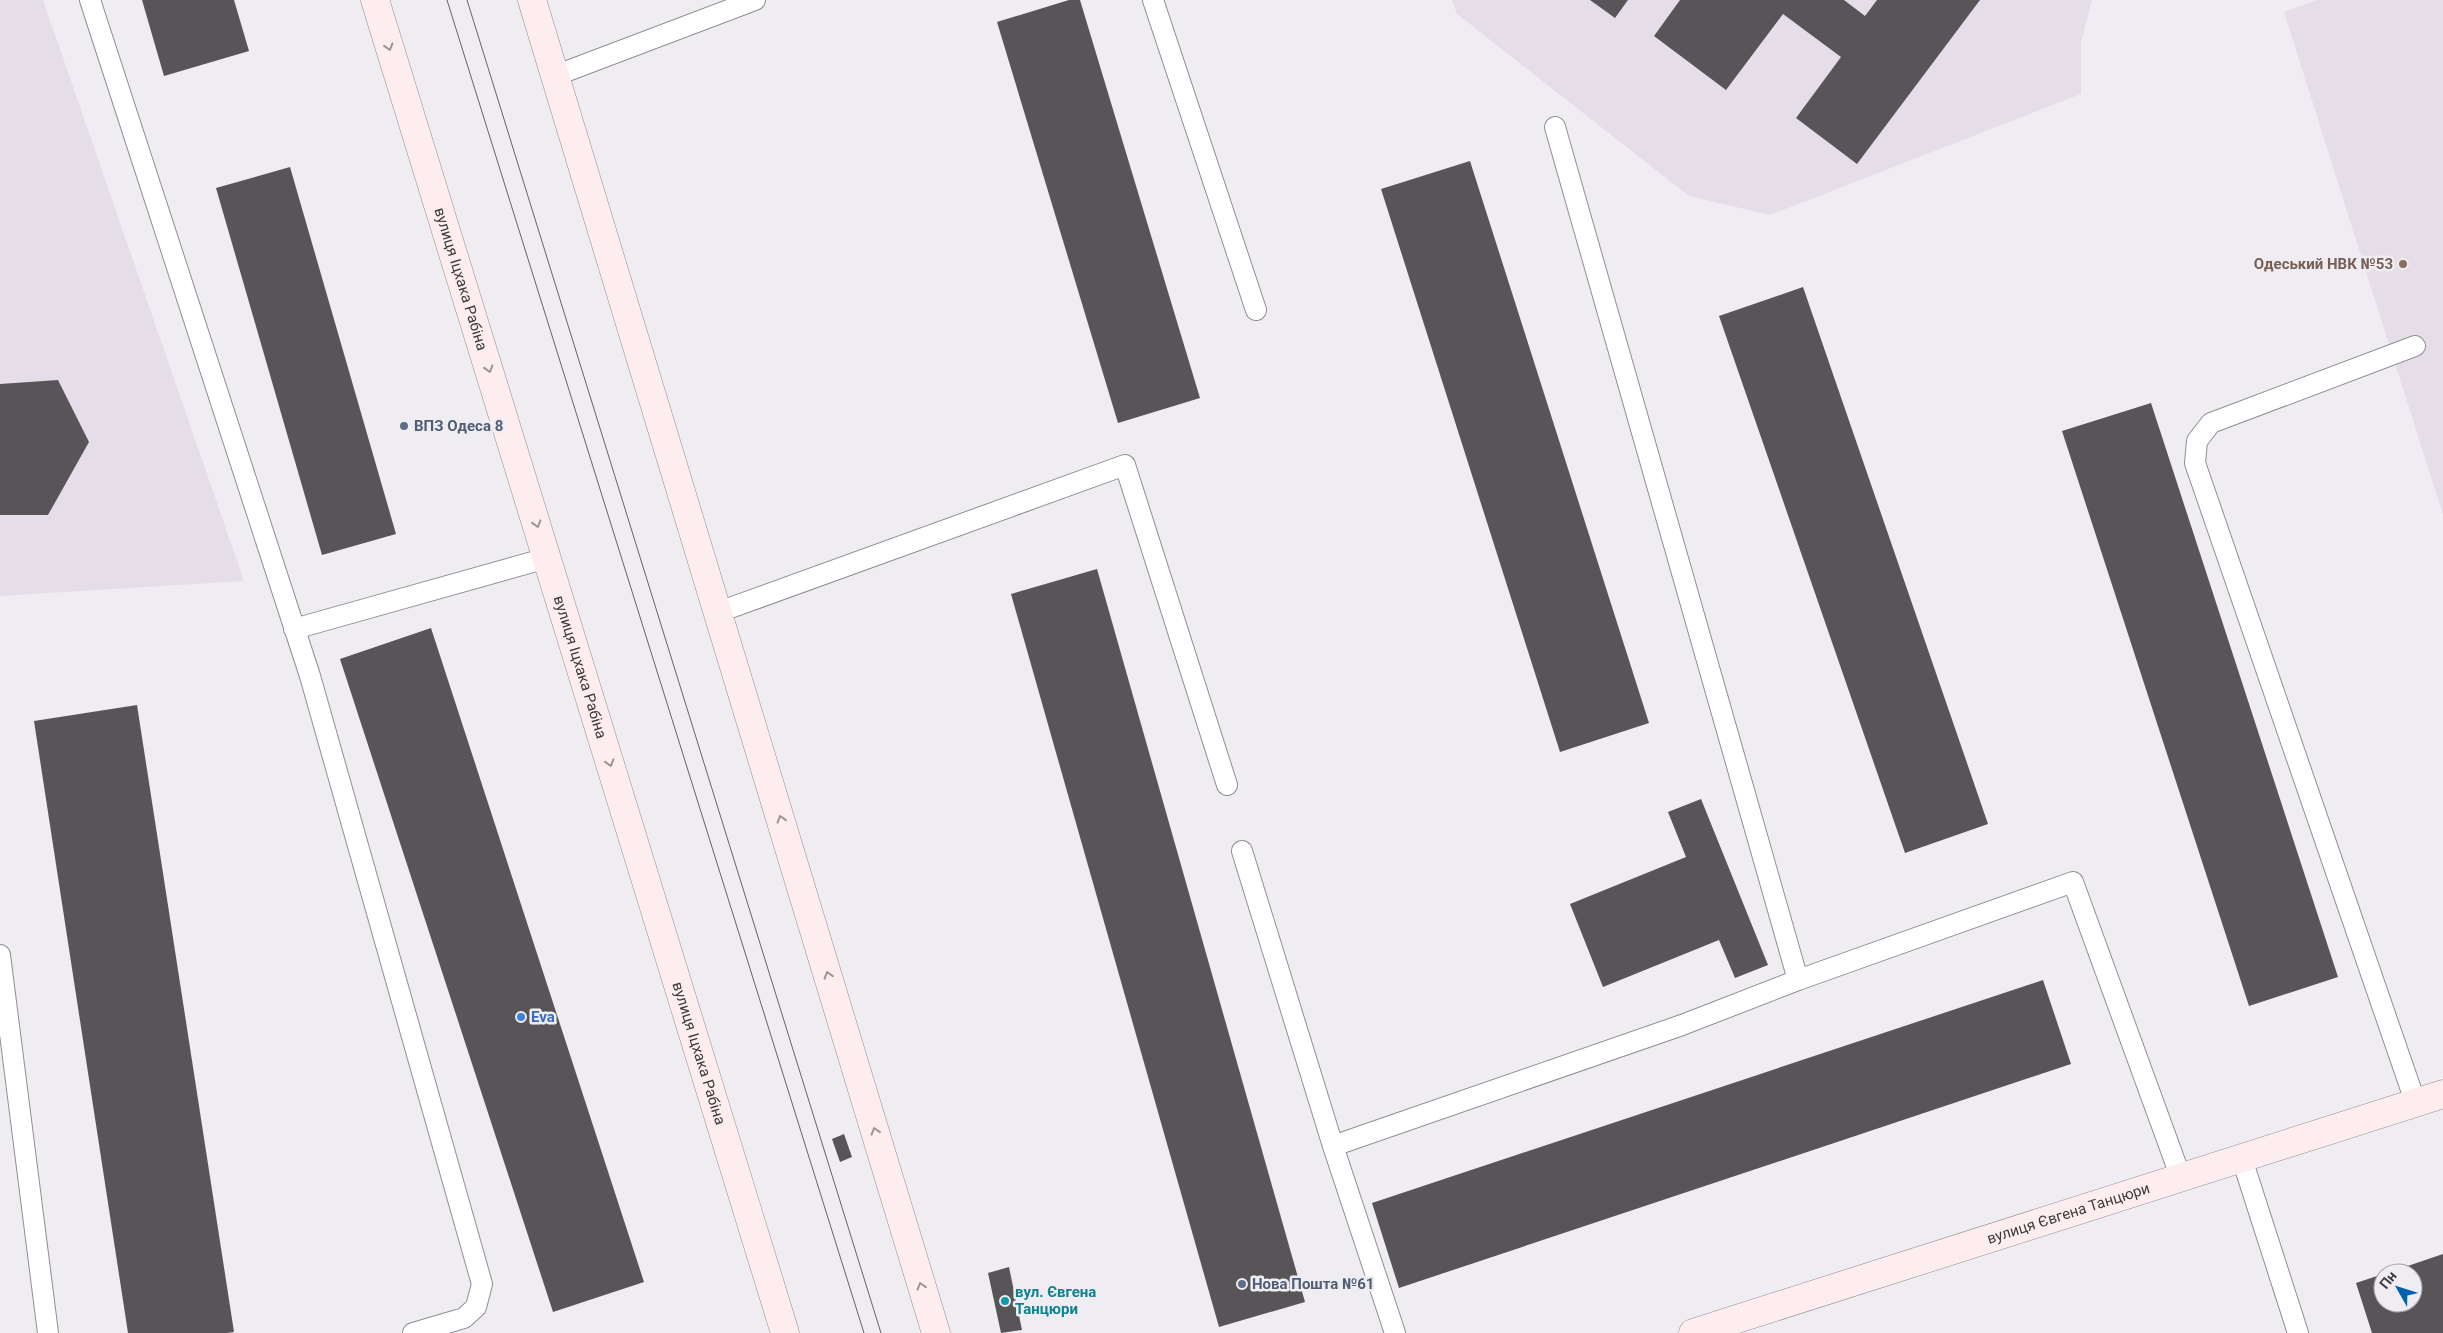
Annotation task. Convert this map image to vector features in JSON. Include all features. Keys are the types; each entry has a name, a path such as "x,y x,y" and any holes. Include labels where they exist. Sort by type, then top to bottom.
{"main road":[{"name":"вулиця Іцхака Рабіна","path":"375,0 786,1333"},
{"path":"532,0 557,75 936,1333"},
{"name":"вулиця Євгена Танцюри","path":"1693,1333 2443,1094"}],"lane":[{"path":"90,0 294,630 482,1284 476,1307 464,1318 413,1333"},
{"path":"557,75 755,0"},
{"path":"1153,0 1256,310"},
{"path":"1554,127 1798,980"},
{"path":"2414,346 2211,423 2197,441 2195,463 2416,1104"},
{"path":"719,612 1125,465 1227,785"},
{"path":"294,630 547,558"},
{"path":"1242,851 1333,1146 1395,1333"},
{"path":"1333,1146 1682,1025 1798,980 2073,882 2181,1178"},
{"path":"0,955 48,1333"},
{"path":"2242,1159 2298,1333"}],"shaded area":[{"path":"0,0 43,0 244,581 0,596"},
{"path":"1452,0 2092,0 2081,43 2081,94 1770,215 1689,196 1457,14"},
{"name":"Одеський НВК №53","path":"2317,0 2443,0 2443,515 2284,12"}],"building":[{"path":"142,0 234,0 249,51 164,76"},
{"path":"1069,0 1080,0 1200,398 1118,423 997,22"},
{"path":"1590,0 1628,0 1615,18"},
{"path":"1680,0 1844,0 1865,16 1877,0 1980,0 1857,164 1796,118 1841,57 1783,14 1726,90 1654,36"},
{"path":"1470,161 1649,723 1560,752 1381,189"},
{"path":"290,167 396,534 322,555 216,188"},
{"path":"1803,287 1988,824 1905,853 1719,316"},
{"path":"58,380 89,442 48,515 0,515 0,384"},
{"path":"2151,403 2338,977 2249,1006 2062,431"},
{"path":"1097,569 1305,1302 1219,1327 1011,594"},
{"path":"431,628 644,1282 553,1312 340,659"},
{"path":"137,705 234,1332 128,1333 34,721"},
{"path":"1701,799 1768,965 1735,978 1719,940 1603,987 1570,904 1686,857 1668,812"},
{"path":"2043,980 2071,1064 1399,1288 1372,1203"},
{"path":"844,1134 852,1157 840,1162 832,1139"},
{"path":"2443,1254 2443,1333 2372,1333 2356,1283 2373,1277 2373,1313 2423,1313 2423,1263 2416,1263"},
{"name":"вул. Євгена Танцюри","path":"1009,1267 1022,1330 1001,1333 988,1273"}],"tram line":[{"path":"447,0 864,1333"},
{"path":"467,0 881,1333"}],"place":[{"name":"Одеський НВК №53","path":"2403,264"},
{"name":"ВПЗ Одеса 8","path":"404,426"},
{"name":"Eva","path":"521,1017"},
{"name":"Нова Пошта №61","path":"1242,1284"},
{"name":"вул. Євгена Танцюри","path":"1005,1301"}]}
